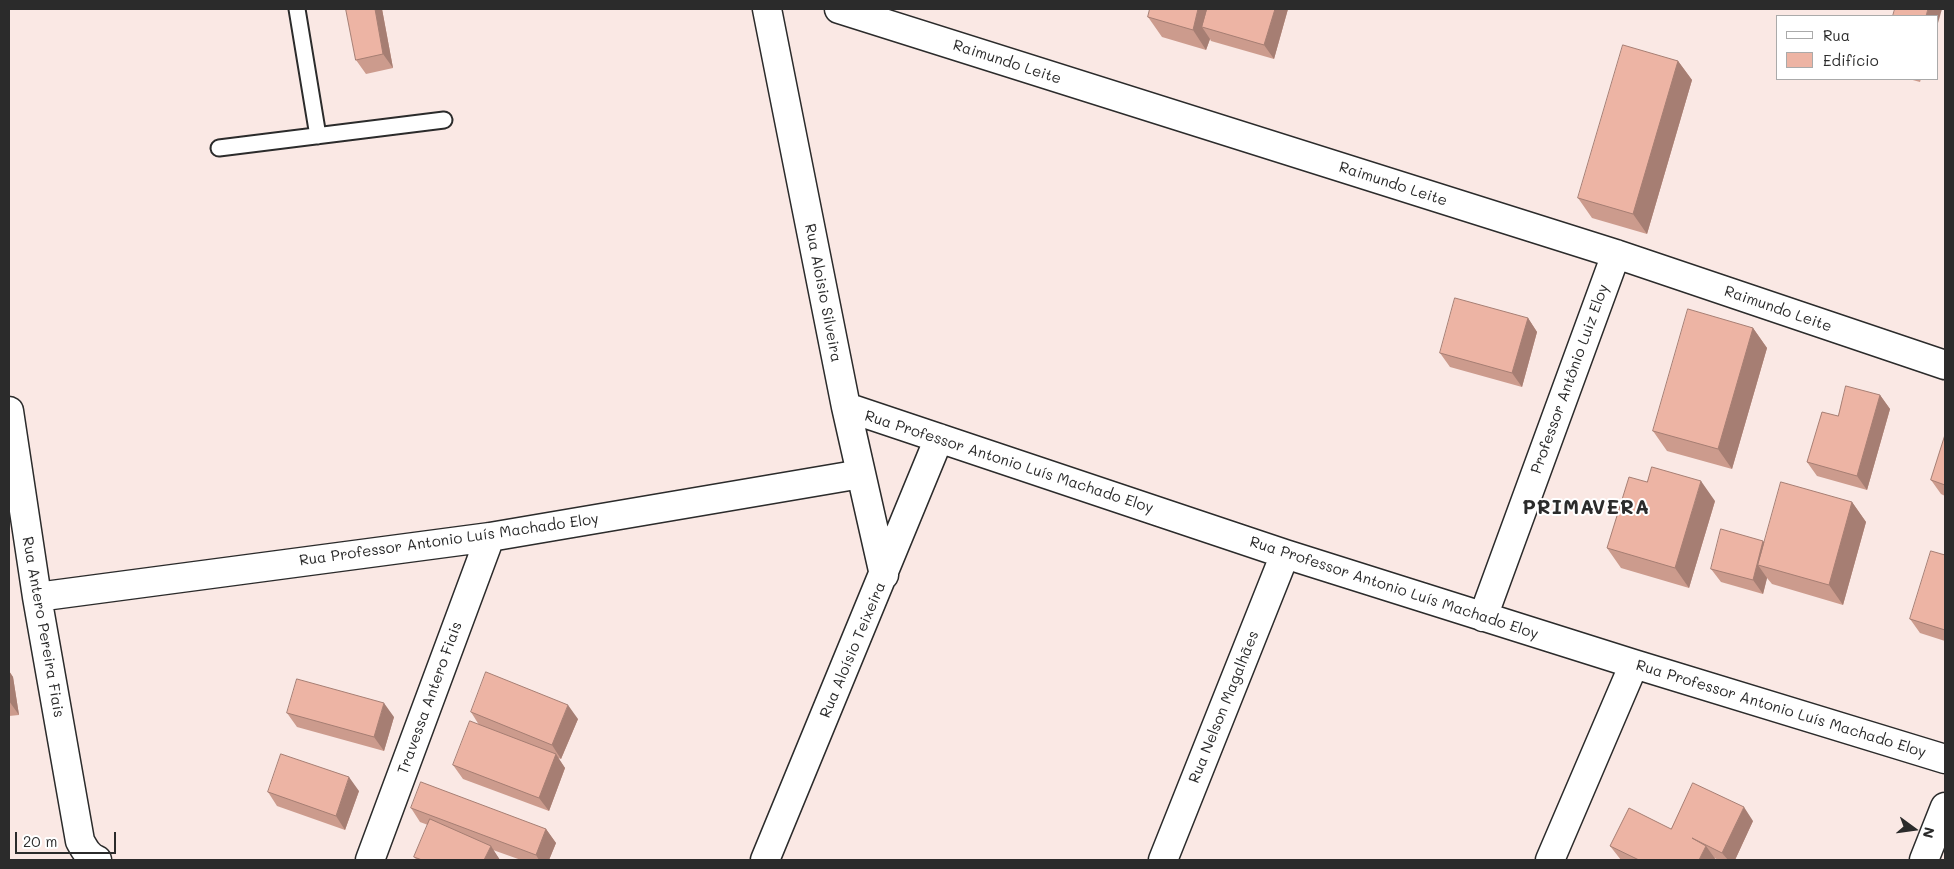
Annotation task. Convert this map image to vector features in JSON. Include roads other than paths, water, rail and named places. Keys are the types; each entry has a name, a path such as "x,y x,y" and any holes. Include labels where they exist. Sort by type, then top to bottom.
{"street":[{"name":"Rua Aloisio Silveira","path":"767,9 846,407 884,576"},
{"name":"Raimundo Leite","path":"839,9 1616,254 1945,365"},
{"name":"Professor Antônio Luiz Eloy","path":"1483,617 1616,254"},
{"name":"Rua Professor Antonio Luís Machado Eloy","path":"846,407 1285,554 1634,664 1945,759"},
{"name":"Rua Antero Pereira Fiais","path":"9,411 37,597 89,851"},
{"name":"Rua Aloísio Teixeira","path":"765,860 884,576 939,438"},
{"name":"Rua Professor Antonio Luís Machado Eloy","path":"37,597 490,537 861,474"},
{"name":"Travessa Antero Fiais","path":"370,860 490,537"},
{"name":"Rua Nelson Magalhães","path":"1163,860 1285,554"},
{"path":"1550,860 1634,664"},
{"path":"1924,860 1945,807"}],"lane":[{"path":"297,9 318,136"},
{"path":"219,148 444,120"}],"district":[{"name":"PRIMAVERA","path":"1586,508"}]}
